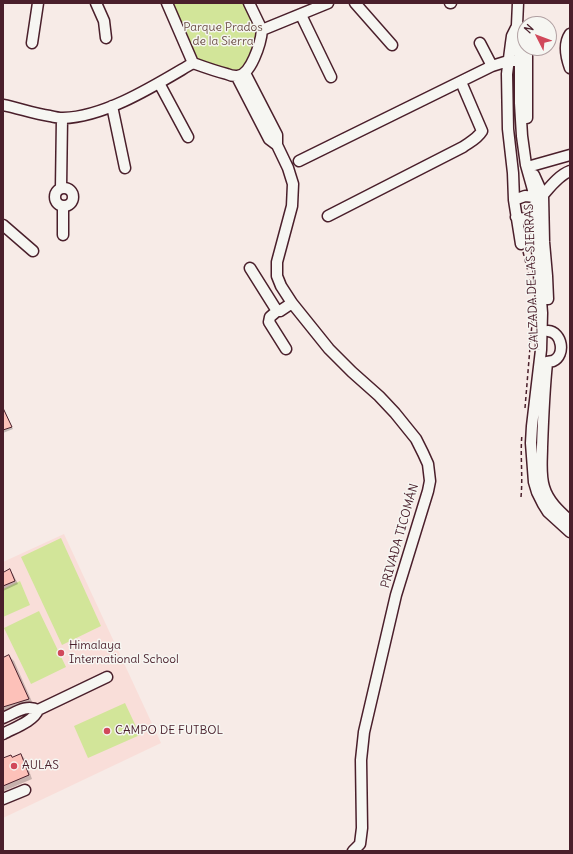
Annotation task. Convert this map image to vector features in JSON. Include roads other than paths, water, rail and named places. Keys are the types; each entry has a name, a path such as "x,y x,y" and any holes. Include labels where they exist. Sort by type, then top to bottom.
{"street":[{"path":"32,43 38,3"},
{"path":"96,3 104,21 106,38"},
{"path":"167,3 194,63 217,72 241,75 256,56 262,30 249,3"},
{"path":"262,30 328,3"},
{"path":"355,3 392,45"},
{"path":"518,3 518,16"},
{"path":"300,15 330,78"},
{"name":"CALZADA DE LAS SIERRAS","path":"517,23 512,36 507,74 508,129 513,173 514,200 521,244"},
{"path":"569,62 566,43 570,34"},
{"path":"480,43 492,66"},
{"name":"CALZADA DE LAS SIERRAS","path":"520,56 520,103 524,136 529,168 539,196 547,276 548,331 543,407 541,474 544,488 549,500 556,508 569,517"},
{"name":"CALZADA DE LAS SIERRAS","path":"524,136 528,81 527,56"},
{"path":"299,161 492,66 508,61 520,61 528,81"},
{"path":"4,108 62,118 80,116 112,106 159,83 194,63"},
{"name":"PRIVADA TICOMÁN","path":"241,75 269,139 277,145 288,168 292,184 292,206 278,262 277,276 281,286 292,303 329,349 379,396 416,439 428,464 430,472 428,491 396,595 363,740 360,760 362,828 358,849"},
{"path":"328,216 474,140 482,131 461,82"},
{"path":"159,83 188,137"},
{"path":"112,106 125,168"},
{"path":"62,118 61,188 68,189 73,194 72,202 63,207 63,234"},
{"path":"513,173 565,157 568,172 539,196 525,196 514,200"},
{"name":"CALZADA DE LAS SIERRAS","path":"539,196 536,236 542,313 541,350 532,426 534,482 537,492 548,512 570,532"},
{"path":"516,217 521,219 529,219 537,216"},
{"path":"3,225 33,251"},
{"path":"250,268 277,311"},
{"path":"286,349 268,322 270,317 277,311 280,311 292,303"},
{"path":"3,734 33,718 38,710 107,677"},
{"path":"3,718 24,708 34,707 38,710"},
{"path":"3,799 25,790"}],"place":[{"name":"Himalaya International School","path":"61,653"},
{"name":"CAMPO DE FUTBOL","path":"107,731"},
{"name":"AULAS","path":"14,766"}],"park label":[{"name":"Parque Prados de la Sierra","path":"223,35"}]}
